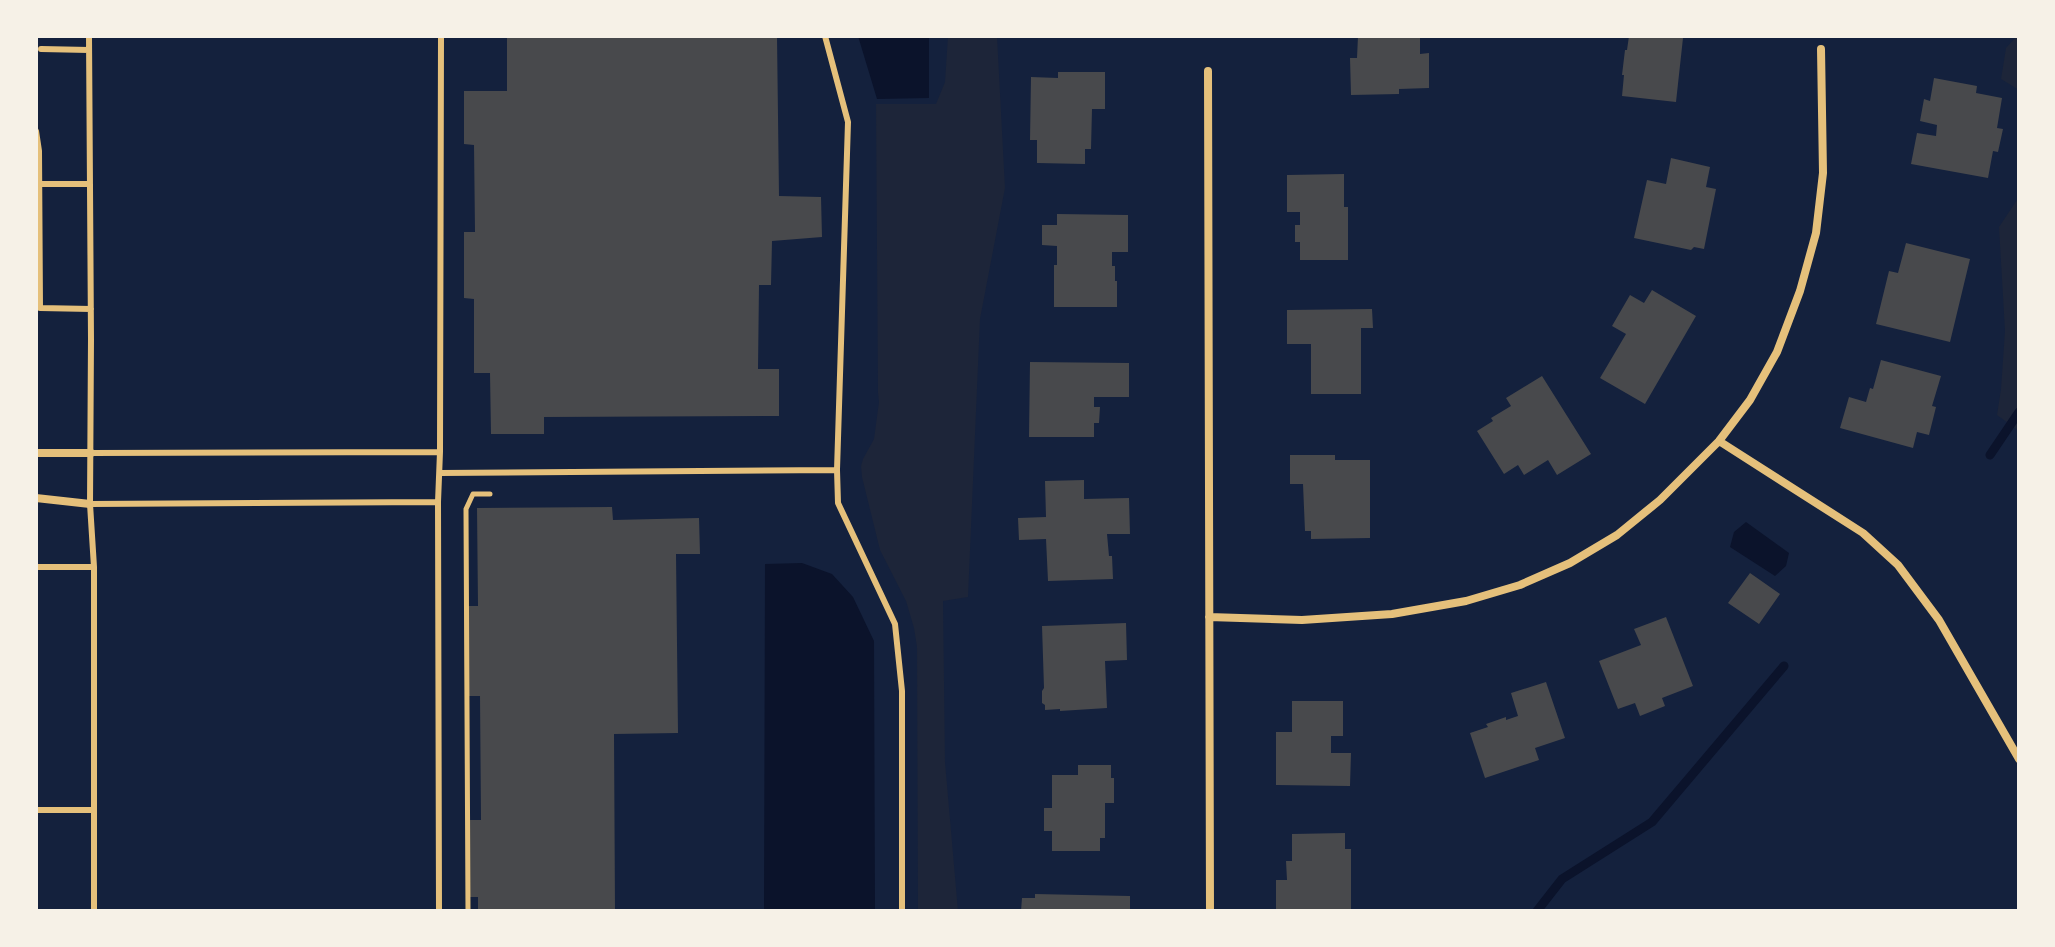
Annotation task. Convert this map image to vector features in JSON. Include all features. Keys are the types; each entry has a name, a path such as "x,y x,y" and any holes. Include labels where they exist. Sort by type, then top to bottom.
{"street":[{"path":"1209,617 1302,620 1392,614 1466,601 1520,585 1570,563 1617,535 1660,500 1719,441 1750,400 1777,352 1800,291 1816,233 1823,173 1821,49"},
{"path":"1208,71 1210,911"},
{"path":"1719,441 1863,533 1898,565 1939,620 2019,759"},
{"path":"36,453 91,453"},
{"path":"36,498 90,504"}],"lane":[{"path":"89,36 94,911"},
{"path":"439,911 441,36"},
{"path":"825,36 848,122 838,503 895,624 902,691 902,911"},
{"path":"41,49 89,50"},
{"path":"36,131 39,151 40,308 91,309"},
{"path":"39,184 90,184"},
{"path":"91,453 440,452"},
{"path":"440,473 837,470"},
{"path":"90,504 438,502"},
{"path":"36,567 94,567"},
{"path":"36,810 94,810"}],"path":[{"path":"468,911 466,509 473,494 490,494"}],"shaded area":[{"path":"858,36 929,36 929,98 877,99"},
{"path":"948,36 997,36 1005,188 980,319 968,597 943,601 945,762 958,911 918,911 917,647 906,601 880,550 861,466 874,439 879,402 876,104 936,104 945,82"},
{"path":"2017,36 2019,90 2001,79 2006,48"},
{"path":"2019,197 2019,431 1997,415 2005,331 1999,227"},
{"path":"1746,522 1789,553 1786,566 1775,576 1730,547 1734,532"},
{"path":"802,563 832,574 853,597 874,641 875,911 764,911 765,564"}],"building":[{"path":"507,36 777,36 779,196 821,197 822,237 772,241 771,285 759,285 758,369 779,369 779,416 544,417 544,434 491,434 490,373 474,373 474,299 464,298 464,232 475,232 474,145 464,144 464,91 507,91"},
{"path":"1358,36 1420,36 1420,54 1429,53 1429,88 1399,89 1399,94 1351,95 1350,58 1357,58"},
{"path":"1629,36 1683,38 1676,102 1622,96 1622,75"},
{"path":"1058,72 1105,72 1105,109 1092,109 1091,149 1085,149 1085,164 1037,163 1037,140 1030,140 1031,77 1058,78"},
{"path":"1934,78 1977,86 1976,93 2002,98 1997,128 2003,129 1998,152 1993,151 1988,178 1911,164 1917,133 1936,136 1937,125 1920,121 1924,99 1930,101"},
{"path":"1671,158 1710,167 1706,187 1716,189 1704,249 1694,247 1691,250 1634,238 1647,180 1666,184"},
{"path":"1344,174 1344,207 1348,207 1348,260 1300,260 1300,242 1295,242 1295,225 1300,225 1300,212 1287,212 1287,175"},
{"path":"1057,214 1128,215 1128,252 1112,252 1117,307 1054,307 1057,246 1042,245 1042,225 1057,225"},
{"path":"1906,243 1970,259 1950,342 1876,324 1889,271 1898,273"},
{"path":"1652,290 1696,316 1645,404 1600,378 1626,334 1612,326 1630,295 1644,303"},
{"path":"1372,309 1373,328 1361,328 1361,394 1311,394 1311,344 1287,344 1287,310"},
{"path":"1881,360 1941,376 1932,406 1936,407 1929,435 1917,432 1913,448 1840,428 1849,397 1866,402"},
{"path":"1030,362 1129,363 1129,397 1094,397 1094,407 1100,407 1099,423 1094,423 1094,437 1029,437"},
{"path":"1542,376 1591,454 1557,475 1548,460 1524,475 1518,465 1504,474 1477,431 1511,406 1506,398"},
{"path":"1290,455 1335,455 1335,460 1370,460 1370,538 1311,539 1311,531 1305,531 1303,484 1290,484"},
{"path":"1084,480 1084,499 1129,498 1130,534 1107,534 1113,579 1048,581 1046,539 1019,540 1018,518 1046,517 1045,481"},
{"path":"612,507 613,520 699,518 700,554 676,554 678,733 614,734 615,911 478,911 478,897 470,897 470,820 481,820 480,696 465,696 464,606 478,606 477,508"},
{"path":"1750,573 1780,594 1759,624 1728,603"},
{"path":"1666,617 1693,686 1662,698 1665,706 1640,716 1635,703 1618,709 1599,661 1641,645 1634,629"},
{"path":"1126,623 1127,660 1105,661 1107,708 1045,710 1042,703 1042,626"},
{"path":"1546,682 1565,738 1535,748 1539,760 1485,778 1470,733 1488,727 1486,724 1518,716 1511,693"},
{"path":"1292,701 1343,701 1343,736 1331,736 1331,753 1351,753 1350,786 1276,785 1276,732 1292,732"},
{"path":"1078,765 1111,765 1114,803 1105,803 1105,838 1100,838 1100,851 1052,851 1052,831 1044,831 1044,808 1052,808 1052,775 1078,775"},
{"path":"1345,833 1345,849 1351,849 1351,911 1276,911 1276,880 1287,880 1286,861 1292,861 1292,834"},
{"path":"1035,894 1130,896 1130,911 1021,911 1022,898 1035,898"}],"waterway":[{"path":"1990,455 2019,412"},
{"path":"1537,911 1562,879 1652,822 1784,666"}]}
